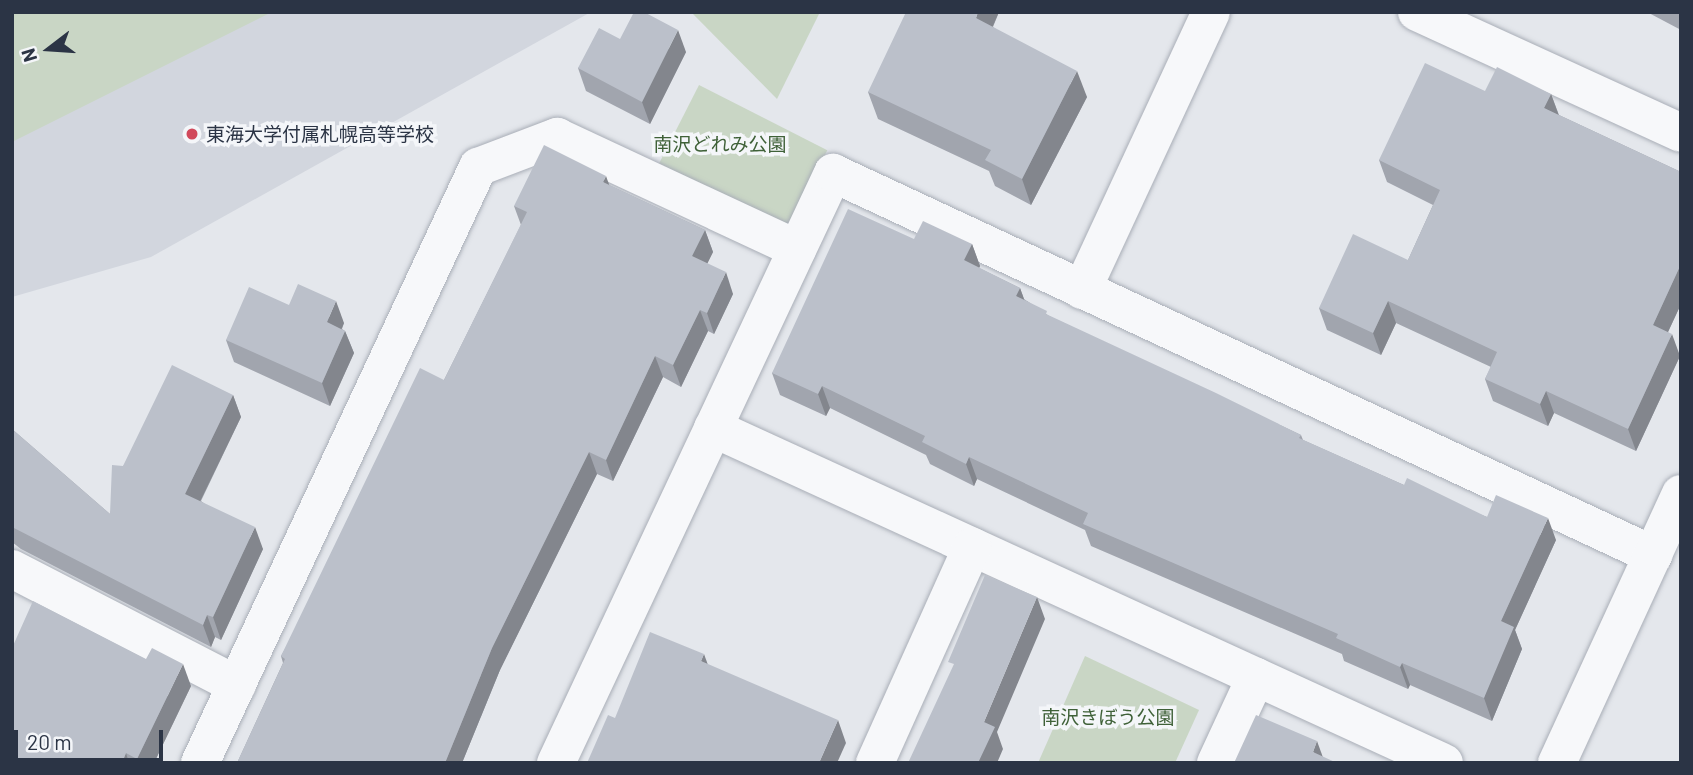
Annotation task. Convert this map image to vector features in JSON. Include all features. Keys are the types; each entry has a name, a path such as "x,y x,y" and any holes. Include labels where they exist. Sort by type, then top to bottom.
{"street":[{"path":"1082,290 1211,12"},
{"path":"1417,12 1681,133"},
{"path":"200,763 478,167 557,136 797,249"},
{"path":"556,763 833,173 1653,555"},
{"path":"713,428 1444,763"},
{"path":"1557,763 1681,494"},
{"path":"875,763 972,547"},
{"path":"12,569 237,685"},
{"path":"1216,763 1256,677"}],"shaded area":[{"name":"東海大学付属札幌高等学校","path":"12,12 591,12 151,257 12,297"}],"green space":[{"path":"12,12 272,12 12,142"},
{"path":"691,12 820,12 777,99"},
{"name":"南沢どれみ公園","path":"699,85 827,150 787,229 659,163"},
{"name":"南沢きぼう公園","path":"1085,656 1199,710 1175,763 1038,763"}],"building":[{"path":"634,12 644,12 678,30 642,102 578,68 599,28 620,39"},
{"path":"906,12 978,12 976,18 1077,71 1022,179 985,160 991,150 868,92"},
{"path":"1425,63 1485,91 1497,67 1551,94 1544,108 1681,172 1681,264 1653,325 1672,334 1628,429 1546,391 1540,404 1485,379 1497,352 1388,301 1373,333 1319,308 1353,234 1408,260 1440,190 1379,160"},
{"path":"544,145 606,176 603,182 705,230 692,256 726,272 707,313 700,310 673,365 655,356 606,460 589,452 492,648 445,763 237,763 285,659 281,656 420,368 444,380 527,212 514,206"},
{"path":"848,209 914,239 923,221 972,244 964,260 1020,288 1016,296 1047,311 1046,314 1216,393 1301,435 1299,438 1404,485 1407,478 1487,517 1496,495 1548,518 1501,621 1514,627 1484,698 1402,663 1400,667 1336,638 1338,634 1083,524 1088,513 969,457 966,464 922,442 925,436 822,386 818,394 772,373"},
{"path":"298,284 336,301 327,322 345,331 322,383 226,340 249,287 289,305"},
{"path":"172,365 233,395 185,494 255,527 213,617 207,615 203,625 12,527 12,429 110,514 112,465 123,466"},
{"path":"985,575 1037,597 984,722 995,727 978,763 908,763 954,664 948,662"},
{"path":"33,601 146,659 152,648 183,664 137,759 126,753 122,763 12,763 12,648"},
{"path":"650,632 704,654 701,661 838,720 819,763 587,763 608,715 615,718"},
{"path":"1256,715 1317,741 1313,752 1337,763 1234,763"}],"place":[{"name":"東海大学付属札幌高等学校","path":"192,134"}]}
